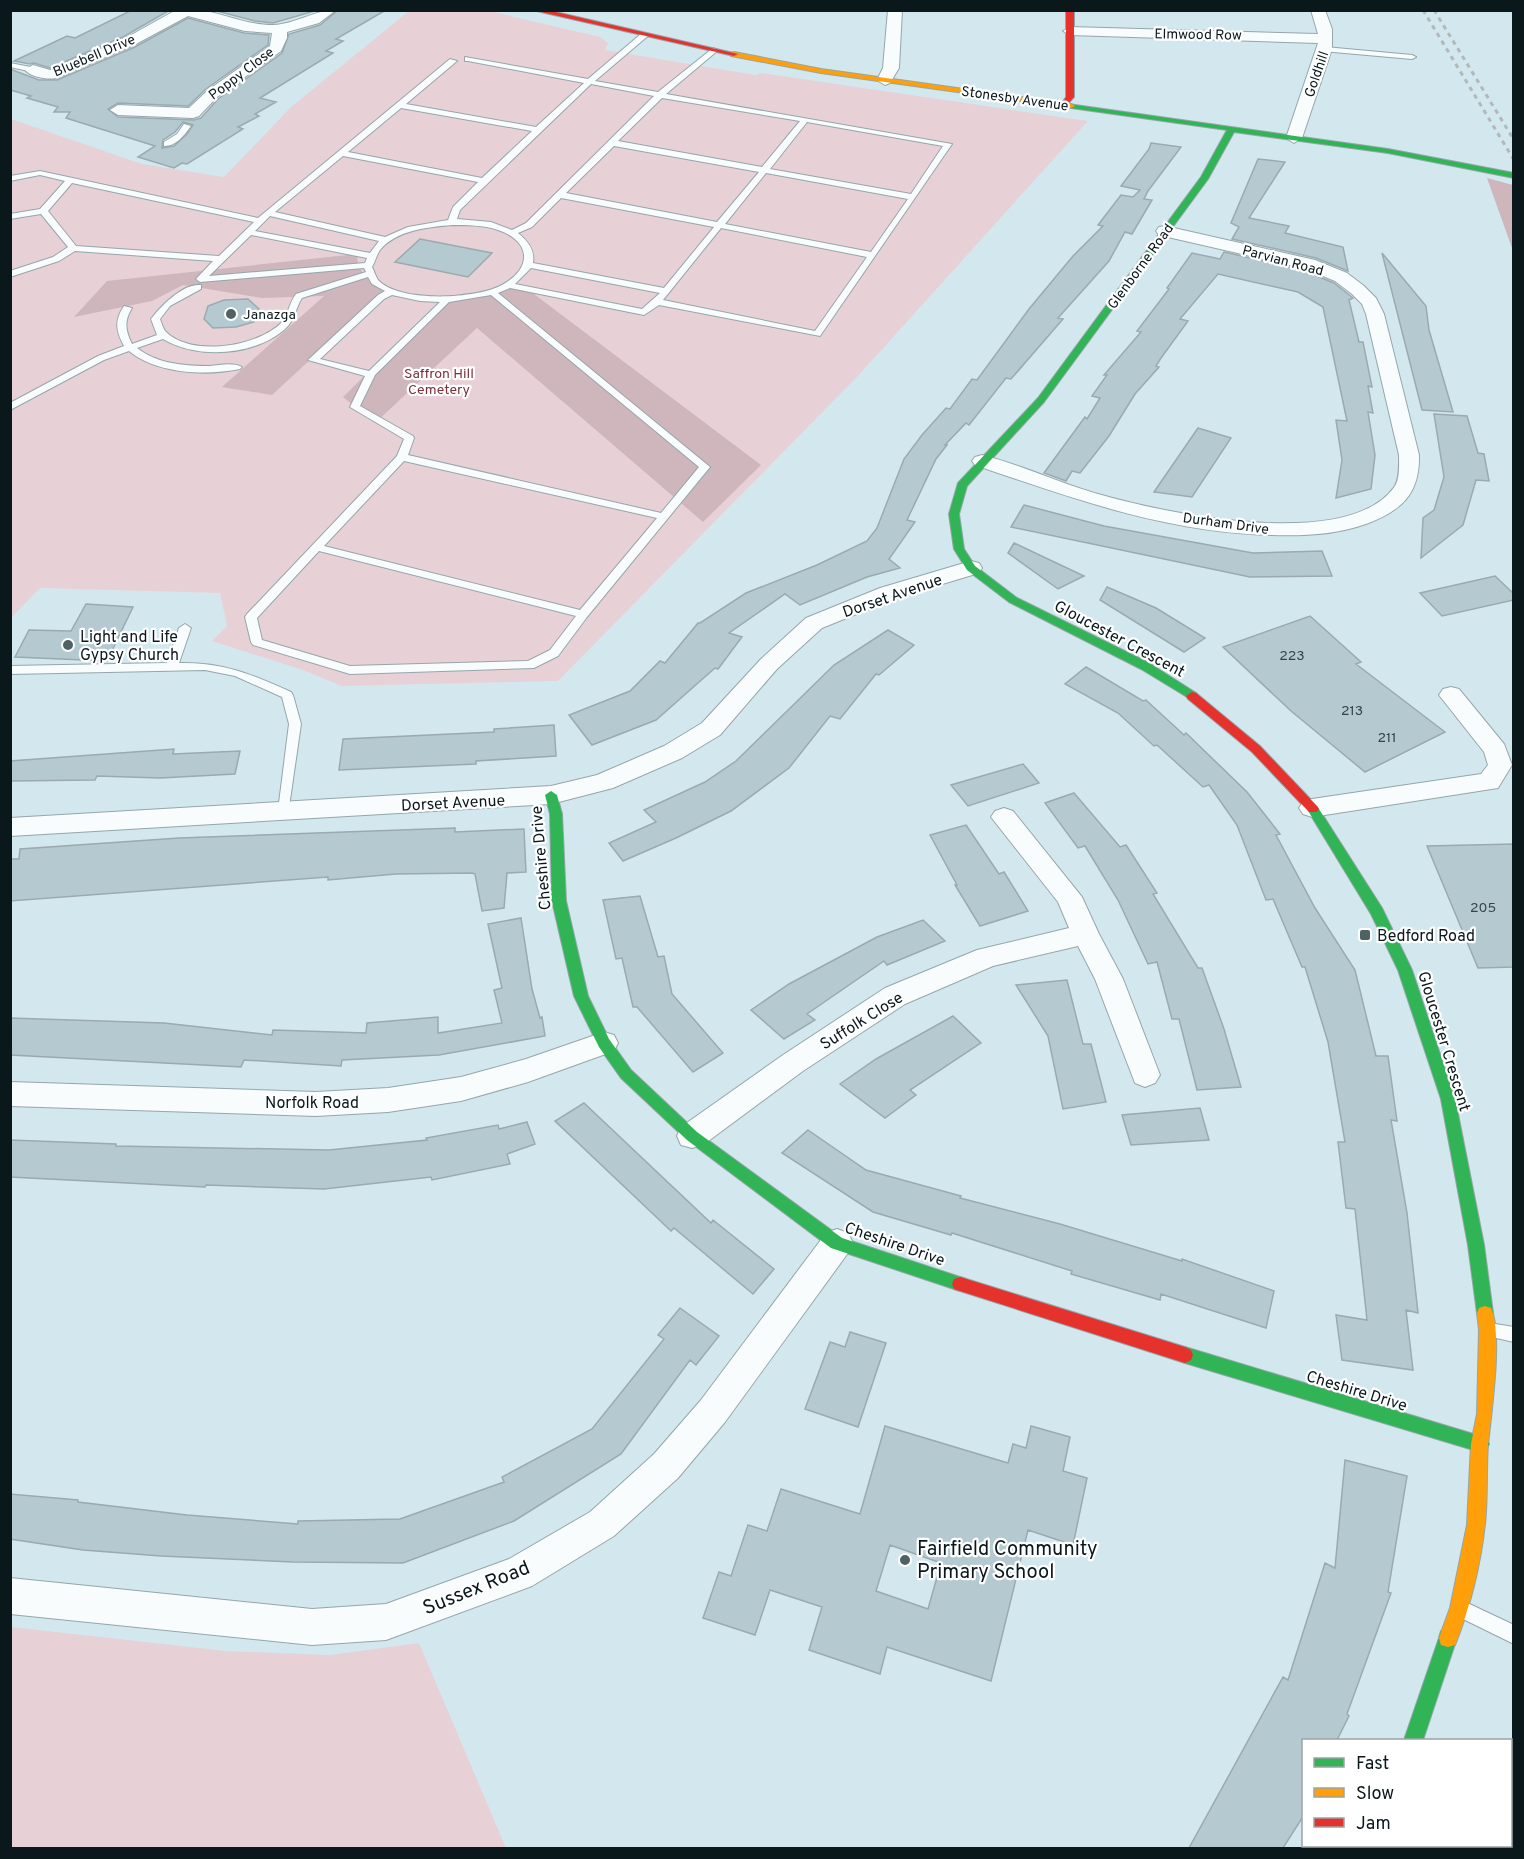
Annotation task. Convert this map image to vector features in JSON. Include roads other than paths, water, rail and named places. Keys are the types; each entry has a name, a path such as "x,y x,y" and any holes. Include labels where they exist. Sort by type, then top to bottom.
{"street":[{"name":"Bluebell Drive","path":"33,70 51,75 81,60 129,42 186,11 246,28 279,30 313,21 329,10"},
{"name":"Stonesby Avenue","path":"535,10 713,50 821,71 1388,151 1514,176"},
{"path":"885,80 891,69 895,10"},
{"path":"1065,105 1070,97 1070,10"},
{"name":"Goldhill","path":"1294,138 1325,44 1324,22 1318,10"},
{"name":"Poppy Close","path":"114,110 190,120 213,94 276,48 280,38 279,30"},
{"name":"Elmwood Row","path":"1070,31 1325,44"},
{"name":"Glenborne Road","path":"1041,400 1205,177 1232,128"},
{"name":"Parvian Road","path":"1165,231 1309,264 1341,277 1358,290 1370,302 1376,314 1404,428"},
{"name":"Gloucester Crescent","path":"1041,400 962,485 954,514 959,549 971,568 1013,600 1145,666 1196,698 1256,749 1312,808 1346,859 1377,912 1405,970 1448,1099 1476,1245 1487,1330 1485,1414 1480,1444 1476,1525 1459,1608 1413,1739"},
{"name":"Durham Drive","path":"982,461 1128,508 1248,529 1313,528 1355,521 1378,513 1395,500 1404,489 1408,478 1409,455 1404,428"},
{"name":"Dorset Avenue","path":"10,827 551,795 604,782 673,752 711,729 769,663 814,623 888,593 971,568"},
{"path":"1312,808 1489,782 1500,765 1495,750 1451,695"},
{"name":"Cheshire Drive","path":"551,795 556,814 559,901 581,996 604,1043 626,1074 692,1136 837,1243 1074,1321 1480,1444"},
{"path":"1004,817 1069,897 1085,934 1109,979 1145,1075"},
{"name":"Suffolk Close","path":"692,1136 793,1063 895,996 987,957 1085,934"},
{"name":"Norfolk Road","path":"10,1094 316,1104 388,1100 461,1089 528,1070 604,1043"},
{"name":"Sussex Road","path":"10,1596 312,1627 386,1622 519,1574 602,1524 666,1466 713,1412 837,1243"}],"lane":[{"path":"452,222 456,208 589,82 645,35"},
{"path":"1325,44 1412,57"},
{"path":"512,233 529,225 660,95 713,50"},
{"path":"468,59 467,54 459,53 448,57 448,60 453,61 468,59 660,95 948,144 817,334 657,302"},
{"path":"370,265 200,279 268,213 453,61"},
{"path":"10,65 33,70"},
{"path":"400,105 539,129"},
{"name":"Poppy Close","path":"167,144 180,136 190,120"},
{"path":"508,285 644,312 657,302 805,120"},
{"path":"613,143 913,196"},
{"path":"342,153 484,182"},
{"path":"10,179 40,173 260,221"},
{"path":"10,217 43,212 70,180"},
{"path":"561,195 873,255"},
{"path":"43,212 73,248"},
{"path":"268,213 386,240 416,228 452,222 485,224 512,233 524,242 530,253 528,265 521,276 508,285 492,292 460,300 408,298 390,292 377,284 370,265"},
{"path":"249,232 370,265"},
{"path":"198,287 179,294 165,304 157,315 156,327 162,336 178,346 199,350 222,350 246,345 267,338 283,327 291,316 292,305 299,296 370,265 386,240"},
{"path":"10,274 56,259 73,248 219,259"},
{"path":"528,265 666,291"},
{"path":"371,374 313,360 381,297 390,292"},
{"path":"445,301 371,374 355,407 409,438 402,457 251,617 257,642 350,670 530,665 554,653 583,614 705,467 492,292"},
{"path":"127,308 120,321 125,340 147,358 173,366 204,369 237,367"},
{"path":"10,407 81,367 162,336"},
{"path":"402,457 664,517"},
{"path":"317,547 583,614"},
{"path":"172,665 185,628"},
{"path":"10,670 204,666 238,673 287,695 295,724 284,811"},
{"path":"1487,1330 1514,1335"},
{"path":"1459,1608 1514,1635"}],"railway":[{"path":"1423,10 1514,160"},
{"path":"1434,10 1514,140"}],"place":[{"name":"Janazga","path":"231,314"},
{"name":"Light and Life Gypsy Church","path":"68,645"},
{"name":"Bedford Road","path":"1365,935"},
{"name":"Fairfield Community Primary School","path":"905,1560"}],"park label":[{"name":"Saffron Hill Cemetery","path":"439,382"}]}
